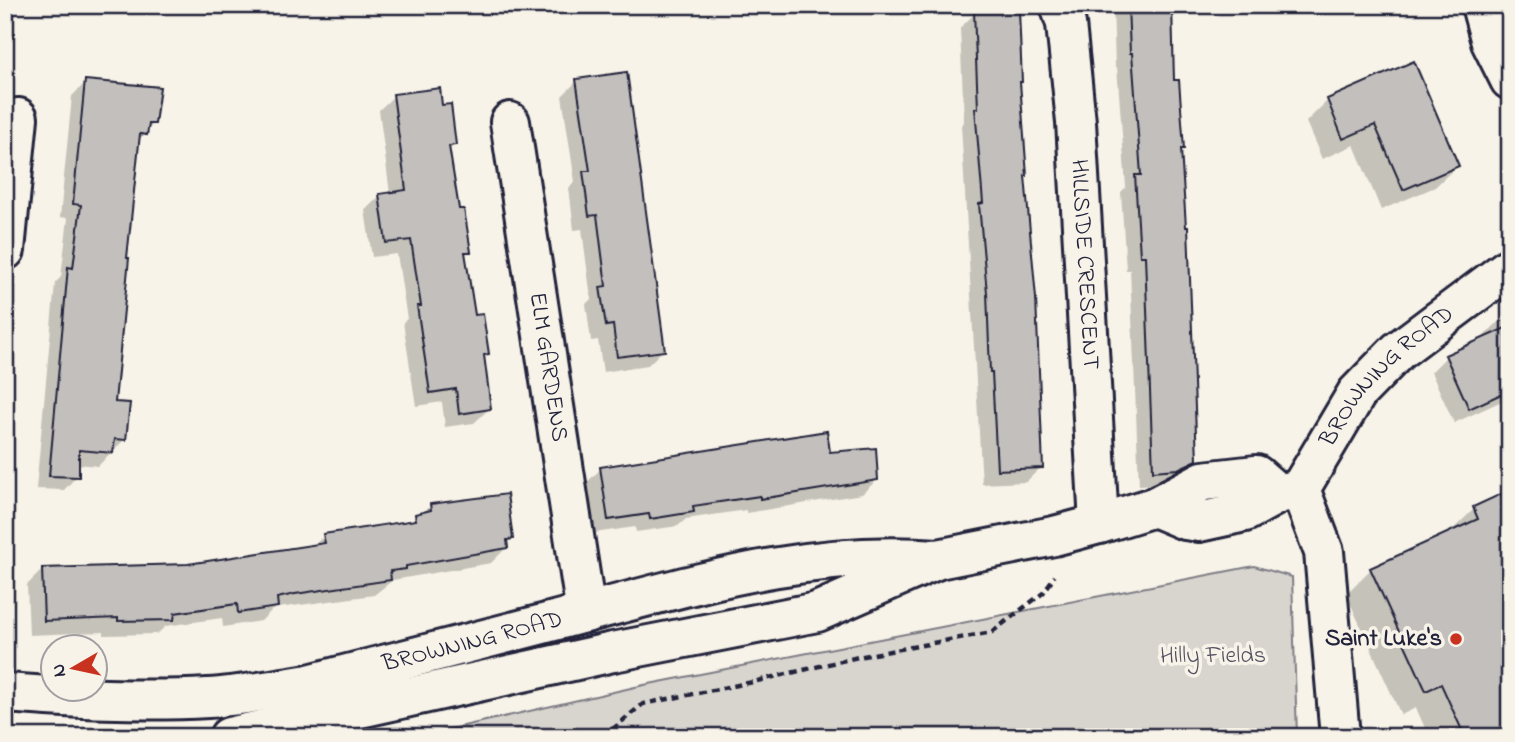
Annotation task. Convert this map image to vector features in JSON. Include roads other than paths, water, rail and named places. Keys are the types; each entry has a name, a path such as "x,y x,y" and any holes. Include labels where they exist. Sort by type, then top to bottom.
{"street":[{"name":"HILLSIDE CRESCENT","path":"1060,5 1066,24 1076,122 1099,524"},
{"path":"1481,5 1491,42 1510,80"},
{"path":"5,250 18,118"},
{"name":"ELM GARDENS","path":"510,122 586,612"},
{"name":"BROWNING ROAD","path":"229,737 613,652 817,611 938,559 1054,536 1099,524 1154,507 1203,481 1256,475 1289,491 1357,393 1398,352 1510,267"},
{"path":"1289,491 1324,552 1340,737"},
{"name":"BROWNING ROAD","path":"5,693 66,698 209,698 275,690 309,684 729,575 821,559 899,556 938,559"}],"place":[{"name":"Saint Luke's","path":"1456,639"}],"park label":[{"name":"Hilly Fields","path":"1213,656"}]}
